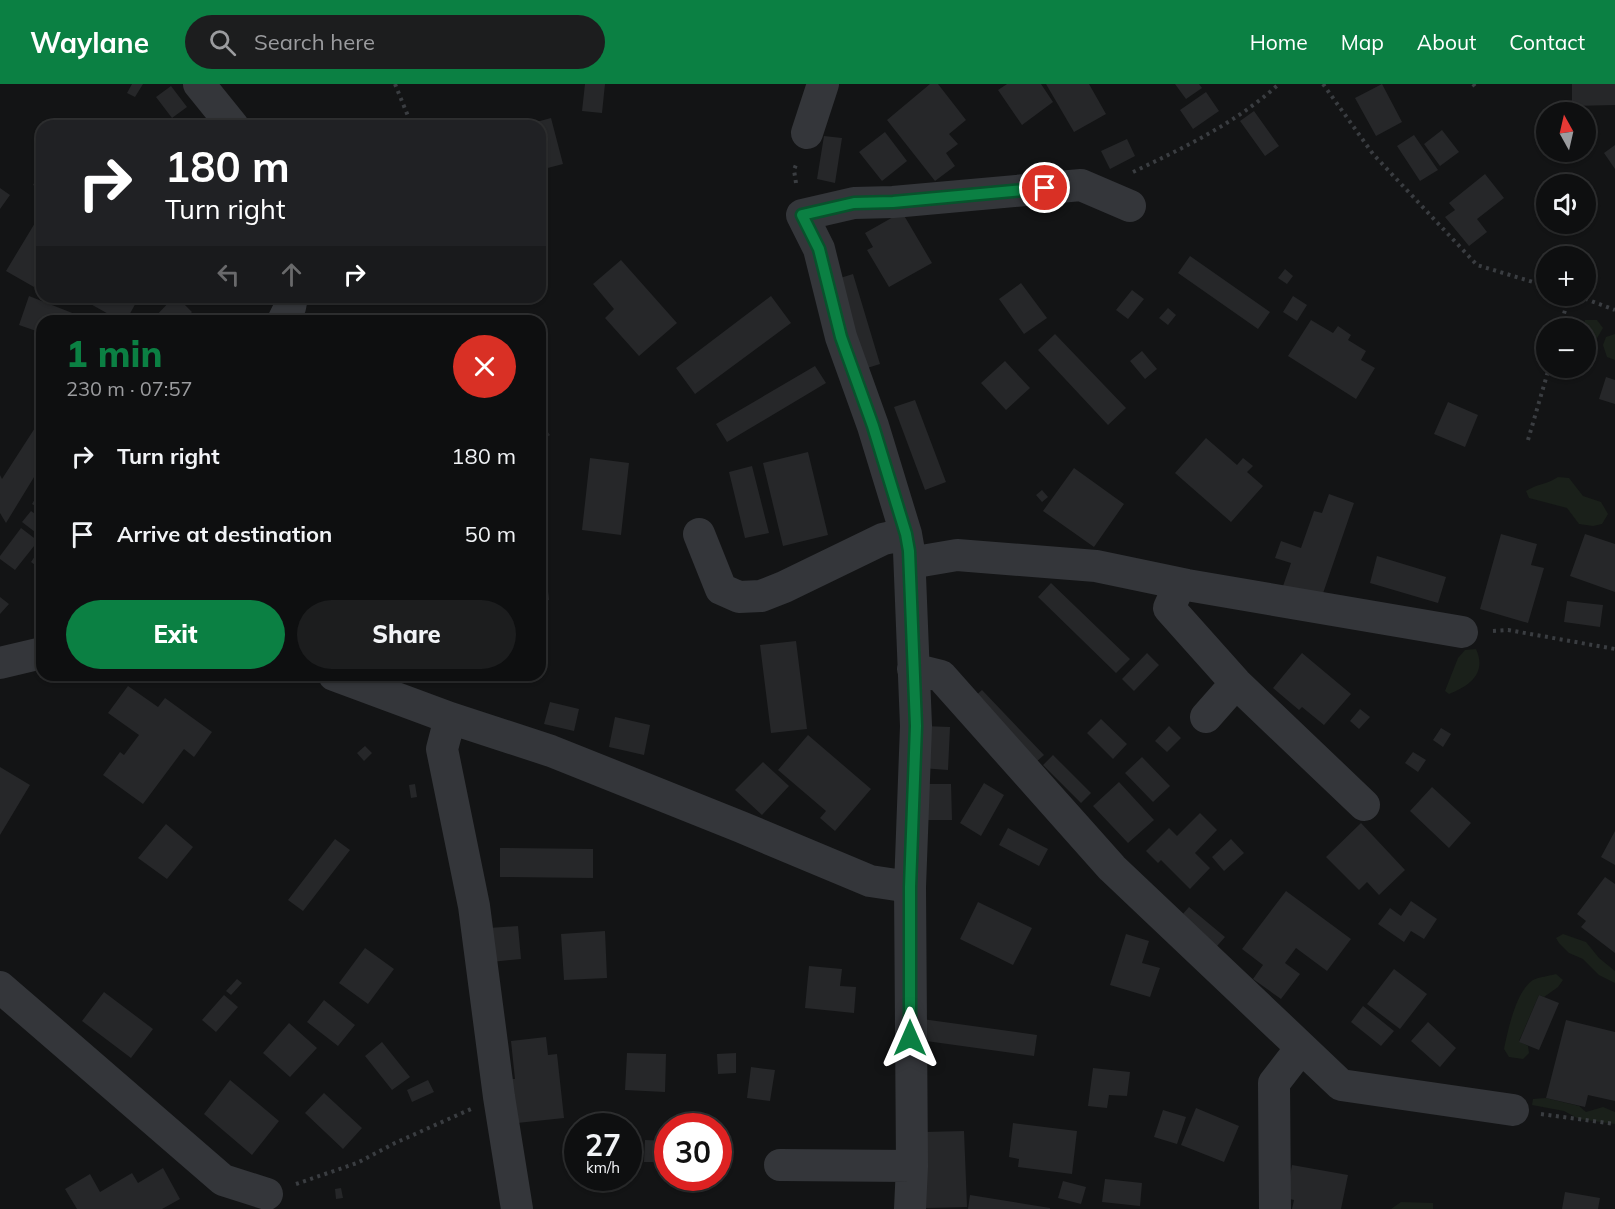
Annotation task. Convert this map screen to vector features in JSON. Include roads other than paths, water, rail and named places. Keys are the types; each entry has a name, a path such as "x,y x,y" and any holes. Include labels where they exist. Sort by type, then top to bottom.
{"street":[{"path":"199,84 228,120"},
{"path":"807,133 823,84"},
{"path":"910,1209 912,1166 910,887 916,726 908,549 873,426 841,337 819,249 802,215 854,203 893,202 1081,185 1131,206"},
{"path":"699,534 721,589 739,597 761,596 784,587 883,539 908,549 1096,566 1180,584 1462,632"},
{"path":"1180,584 1169,608 1236,683 1364,805"},
{"path":"0,663 36,654"},
{"path":"913,669 940,676 1112,868 1341,1085 1513,1110"},
{"path":"350,681 450,718 550,751 870,881 910,887"},
{"path":"1206,717 1236,683"},
{"path":"450,718 442,749 474,906 499,1096 518,1209"},
{"path":"0,987 223,1180 251,1197"},
{"path":"1275,1209 1274,1083 1301,1048"},
{"path":"780,1165 912,1166"}]}
